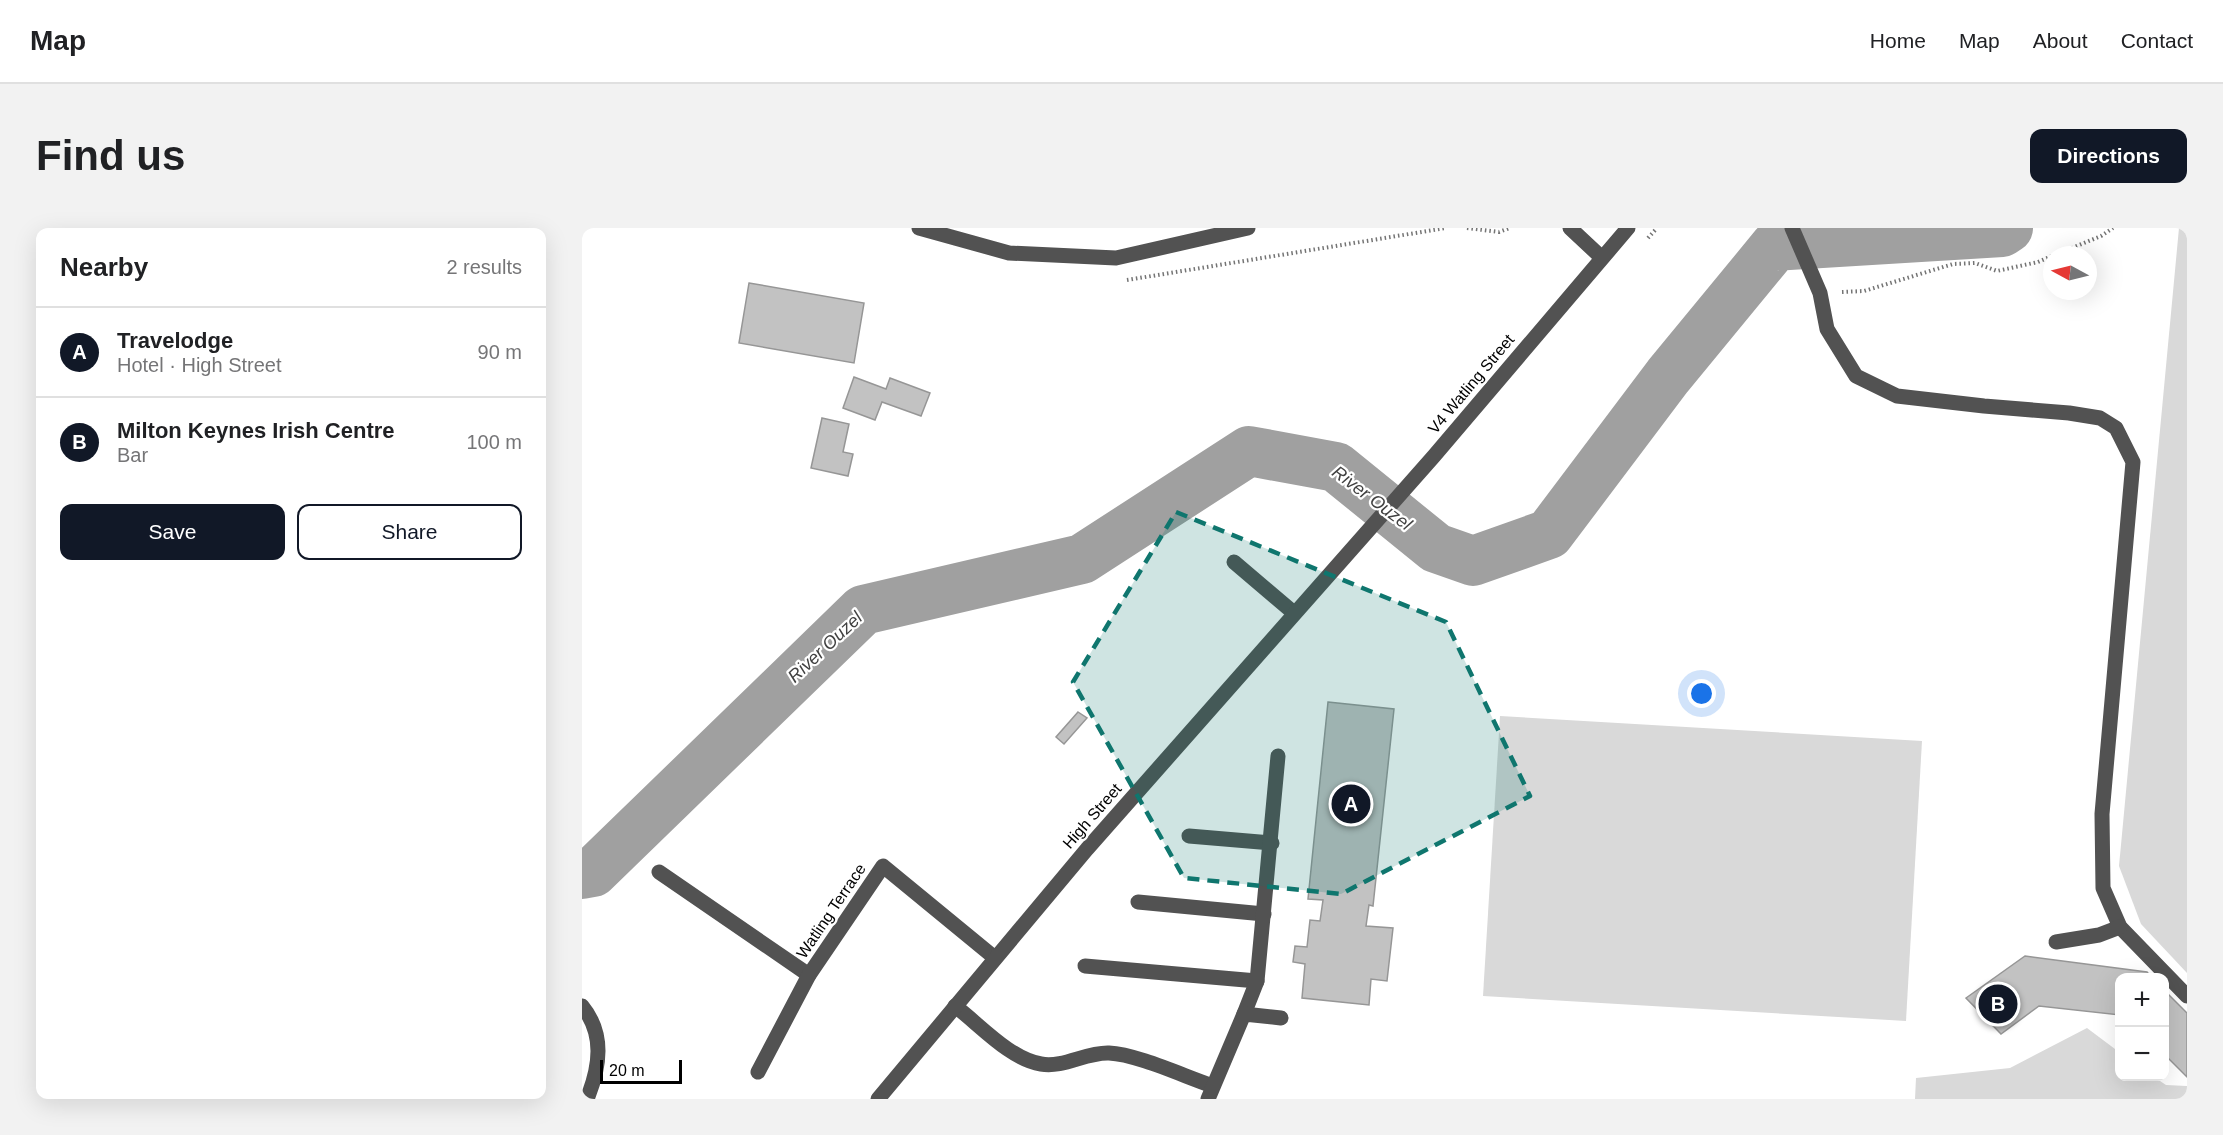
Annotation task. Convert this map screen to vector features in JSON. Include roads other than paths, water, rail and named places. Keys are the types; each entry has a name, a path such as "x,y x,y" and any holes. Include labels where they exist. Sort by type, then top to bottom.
{"street":[{"path":"919,228 1008,253 1116,258 1248,228"},
{"path":"1570,228 1601,257"},
{"name":"V4 Watling Street","path":"1340,561 1434,456 1628,228"},
{"path":"1792,228 1820,293 1827,329 1856,376 1897,396 2069,413 2100,418 2116,428 2133,462 2102,814 2103,888 2120,927 2187,996"},
{"name":"High Street","path":"878,1099 1087,849 1340,561"},
{"path":"1234,562 1294,613"},
{"path":"955,1006 1016,1056 1043,1065 1066,1062 1088,1054 1110,1053 1134,1058 1211,1093 1257,981 1272,843 1278,756"},
{"path":"1189,836 1272,843"},
{"name":"Watling Terrace","path":"758,1072 809,975 883,866 995,958"},
{"path":"659,872 809,975"},
{"path":"1138,902 1264,914"},
{"path":"2056,942 2099,935 2120,927"},
{"path":"1084,966 1257,981"},
{"path":"582,1006 591,1017 599,1044 594,1082 587,1099"},
{"path":"1244,1014 1281,1017"}],"waterway":[{"name":"River Ouzel","path":"582,874 593,872 863,610 1082,559 1249,451 1336,467 1436,548 1473,561 1549,534 1668,376 1775,246 2002,232 2008,228"}],"place":[{"name":"Travelodge","path":"1351,804"},
{"name":"Milton Keynes Irish Centre","path":"1998,1004"}]}
